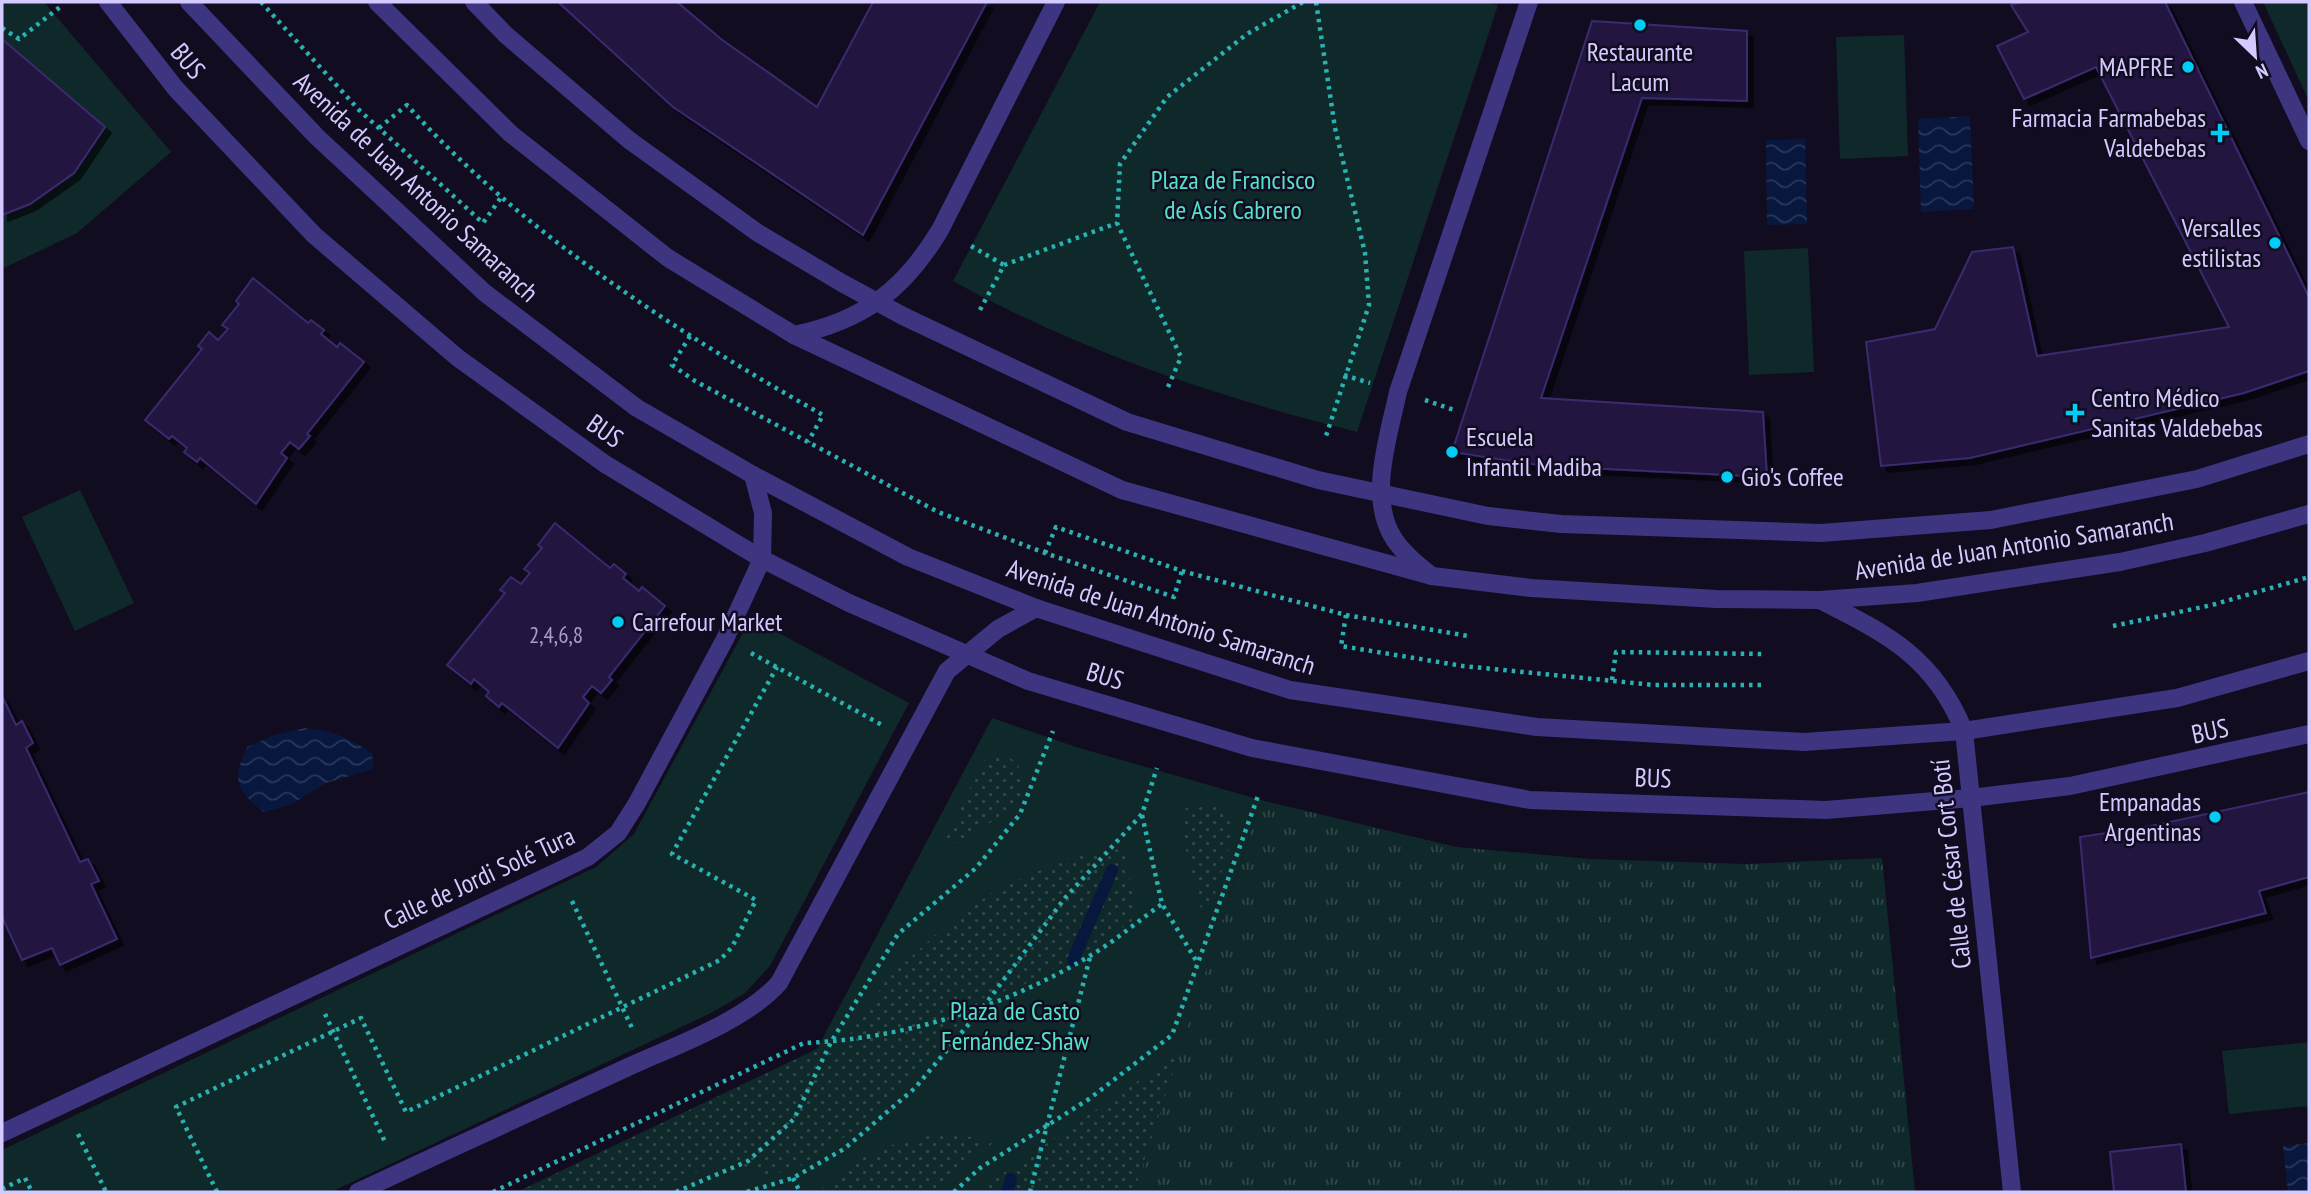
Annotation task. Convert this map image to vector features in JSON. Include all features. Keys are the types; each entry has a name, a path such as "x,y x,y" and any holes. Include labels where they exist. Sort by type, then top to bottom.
{"street":[{"name":"BUS","path":"108,2 176,89 314,235 447,349 605,464 762,559 849,603 1028,681 1252,748 1530,800 1826,810 1971,798 2070,786 2309,734"},
{"name":"Avenida de Juan Antonio Samaranch","path":"190,2 317,137 485,293 637,408 754,475 908,557 1036,608 1290,690 1537,727 1804,742 1964,731 2178,698 2309,661"},
{"name":"Avenida de Juan Antonio Samaranch","path":"377,2 511,134 668,258 794,335 1122,490 1432,576 1531,588 1716,599 1820,600 1917,593 2120,562 2309,514"},
{"path":"474,2 506,35 629,140 758,233 877,302 1127,422 1318,480 1488,516 1561,524 1821,533 1991,520 2197,479 2309,444"},
{"path":"794,335 842,323 901,284 920,262 940,230 1056,2"},
{"path":"1432,576 1409,557 1392,537 1381,492 1385,453 1398,391 1529,2"},
{"path":"2246,4 2309,141"},
{"name":"Calle de Jordi Solé Tura","path":"2,1133 588,857 618,833 637,803 725,639 762,559 763,513 754,475"},
{"name":"Calle de César Cort Botí","path":"1820,600 1905,646 1944,690 1964,731 2012,1192"},
{"path":"358,1192 747,1011 766,998 779,983 947,671 998,629 1036,608"}],"path":[{"path":"261,2 379,128 483,223 502,196"},
{"path":"1168,387 1181,357 1117,223 1120,164 1167,96 1247,34 1303,2"},
{"path":"1315,2 1335,128 1365,253 1369,304 1326,436"},
{"path":"2,28 19,38 60,7"},
{"path":"379,128 407,105 441,143 502,196 604,277 690,336 823,415 808,442"},
{"path":"981,310 1004,265 1117,223"},
{"path":"971,246 1004,265"},
{"path":"690,336 672,365 695,382 939,512 1045,553 1174,597 1182,571"},
{"path":"1045,553 1056,527 1182,571 1346,615 1468,636"},
{"path":"2113,625 2212,605 2309,577"},
{"path":"1346,615 1341,646 1463,666 1654,685 1762,685"},
{"path":"751,652 882,725"},
{"path":"1612,680 1616,652 1762,654"},
{"path":"217,1192 176,1107 361,1018 406,1112 720,960 732,947 756,900 672,854 777,667"},
{"path":"676,1192 694,1189 748,1161 794,1119 831,1042 898,934 976,869 1020,814 1053,731"},
{"path":"747,1192 793,1178 844,1149 915,1088 984,1006 1065,898 1142,814 1157,768"},
{"path":"954,1192 980,1168 1089,1098 1172,1035 1258,796"},
{"path":"1142,814 1162,904 1198,962"},
{"path":"572,901 632,1028"},
{"path":"493,1192 804,1043 831,1042 917,1027 984,1006 1091,956 1162,904"},
{"path":"1030,1192 1091,956"},
{"path":"324,1013 385,1142"},
{"path":"78,1134 106,1192"},
{"path":"2,1189 25,1178 32,1192"},
{"path":"793,1178 800,1192"}],"green space":[{"path":"2,2 44,2 171,152 77,233 2,269"},
{"name":"Plaza de Francisco de Asís Cabrero","path":"1100,2 1484,2 1498,5 1357,432 1150,370 1050,329 953,281"},
{"path":"2263,2 2309,2 2309,101"},
{"path":"1904,35 1908,156 1840,159 1836,37"},
{"path":"1808,248 1814,372 1749,375 1744,251"},
{"path":"80,490 134,603 75,631 22,517"},
{"path":"751,618 909,703 770,966 744,994 711,1013 331,1192 2,1192 2,1150 596,867 634,834"},
{"name":"Plaza de Casto Fernández-Shaw","path":"992,718 1076,747 1261,800 1134,1192 517,1192 817,1049"},
{"path":"999,754 1016,761 1022,781 1021,793 1000,816 949,846 945,841 983,761"},
{"path":"1261,800 1456,847 1590,859 1746,864 1882,858 1915,1192 1134,1192"},
{"path":"1196,803 1226,810 1236,823 1210,911 1202,912 1179,822 1183,810"},
{"path":"1124,848 1137,918 1086,951 1021,986 983,998 929,1061 870,1119 805,1164 765,1177 730,1158 647,1192 517,1192 817,1049 836,1055 888,978 945,926 997,889 1069,858"},
{"path":"2309,1042 2309,1106 2229,1114 2222,1051"},
{"path":"1179,1053 1134,1192 976,1192 977,1191"},
{"path":"935,1135 973,1137 993,1143 948,1176 935,1192 819,1191 847,1168 872,1153 885,1147"}],"water":[{"path":"1970,116 1974,209 1921,212 1918,119"},
{"path":"1805,139 1807,224 1767,225 1766,140"},
{"path":"305,728 332,733 364,748 372,753 373,769 326,783 290,805 264,812 247,797 239,784 239,768 247,747 274,735"},
{"path":"2309,1143 2309,1192 2288,1192 2283,1146"}],"building":[{"path":"558,2 677,2 721,39 817,107 873,2 987,2 863,235 673,107"},
{"path":"2021,2 2165,2 2309,297 2309,371 2244,393 1970,458 1881,466 1866,342 1935,329 1972,252 2013,247 2037,356 2229,327 2096,67 2024,99 1997,46 2028,32 2011,5"},
{"path":"1592,21 1747,31 1747,101 1642,98 1541,398 1763,412 1767,477 1545,466 1452,452"},
{"path":"2,39 105,127 74,173 30,204 2,215"},
{"path":"253,278 308,323 311,320 324,330 321,334 337,347 340,343 364,362 307,434 310,436 299,449 290,442 281,453 287,458 256,504 200,458 197,462 184,452 187,448 172,436 169,439 145,420 202,349 198,346 209,332 218,340 228,329 222,325 239,304 236,301"},
{"path":"555,523 610,568 614,564 626,574 623,578 639,591 642,587 665,606 609,677 612,680 601,693 592,686 583,697 589,703 558,748 502,703 499,707 486,696 489,692 474,679 471,684 447,665 505,593 500,590 511,577 521,584 530,573 524,569 542,548 538,545"},
{"path":"2,696 16,725 22,721 33,743 26,748 80,862 88,859 99,881 91,884 117,939 60,965 52,948 22,960 2,917"},
{"path":"2309,792 2309,877 2259,891 2266,913 2091,958 2080,837 2151,826"},
{"path":"2181,1144 2186,1192 2114,1192 2110,1152"}],"waterway":[{"path":"1073,960 1112,870"},
{"path":"1007,1192 1011,1179"}],"place":[{"name":"Restaurante Lacum","path":"1640,25"},
{"name":"MAPFRE","path":"2188,67"},
{"name":"Farmacia Farmabebas Valdebebas","path":"2220,133"},
{"name":"Versalles estilistas","path":"2275,243"},
{"name":"Centro Médico Sanitas Valdebebas","path":"2075,413"},
{"name":"Escuela Infantil Madiba","path":"1452,452"},
{"name":"Gio's Coffee","path":"1727,477"},
{"name":"Carrefour Market","path":"618,622"},
{"name":"Empanadas Argentinas","path":"2215,817"}]}
